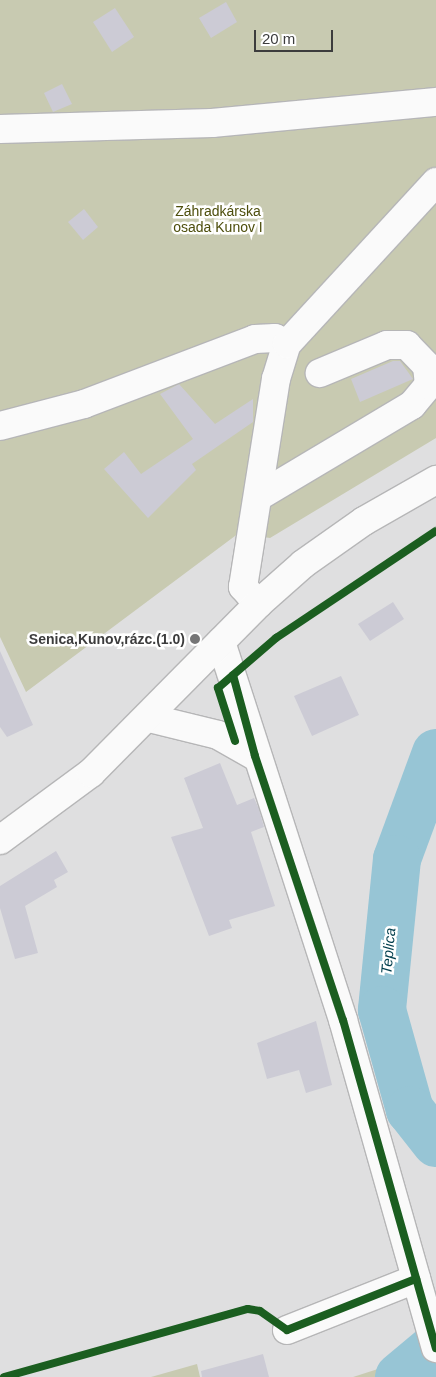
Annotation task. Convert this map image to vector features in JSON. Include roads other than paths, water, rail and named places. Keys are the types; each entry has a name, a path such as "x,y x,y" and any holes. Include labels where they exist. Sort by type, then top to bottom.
{"street":[{"path":"0,129 212,123 436,102"},
{"path":"258,604 243,587 261,495 276,379 286,344 436,182"},
{"path":"0,426 84,404 266,336 286,344"},
{"path":"261,495 412,405 429,385 427,366 407,345 387,346 320,373"},
{"path":"0,840 73,788 149,718 258,604 364,521 436,480"},
{"path":"221,642 255,756 325,961 436,1348"},
{"path":"149,718 218,735 255,756"},
{"path":"287,1330 416,1279"}],"waterway":[{"name":"Teplica","path":"436,753 397,859 382,1010 410,1110 436,1143"},
{"name":"Teplica","path":"399,1377 436,1346"}],"place":[{"name":"Senica,Kunov,rázc.(1.0)","path":"195,639"}],"park label":[{"name":"Záhradkárska osada Kunov I","path":"218,220"}]}
